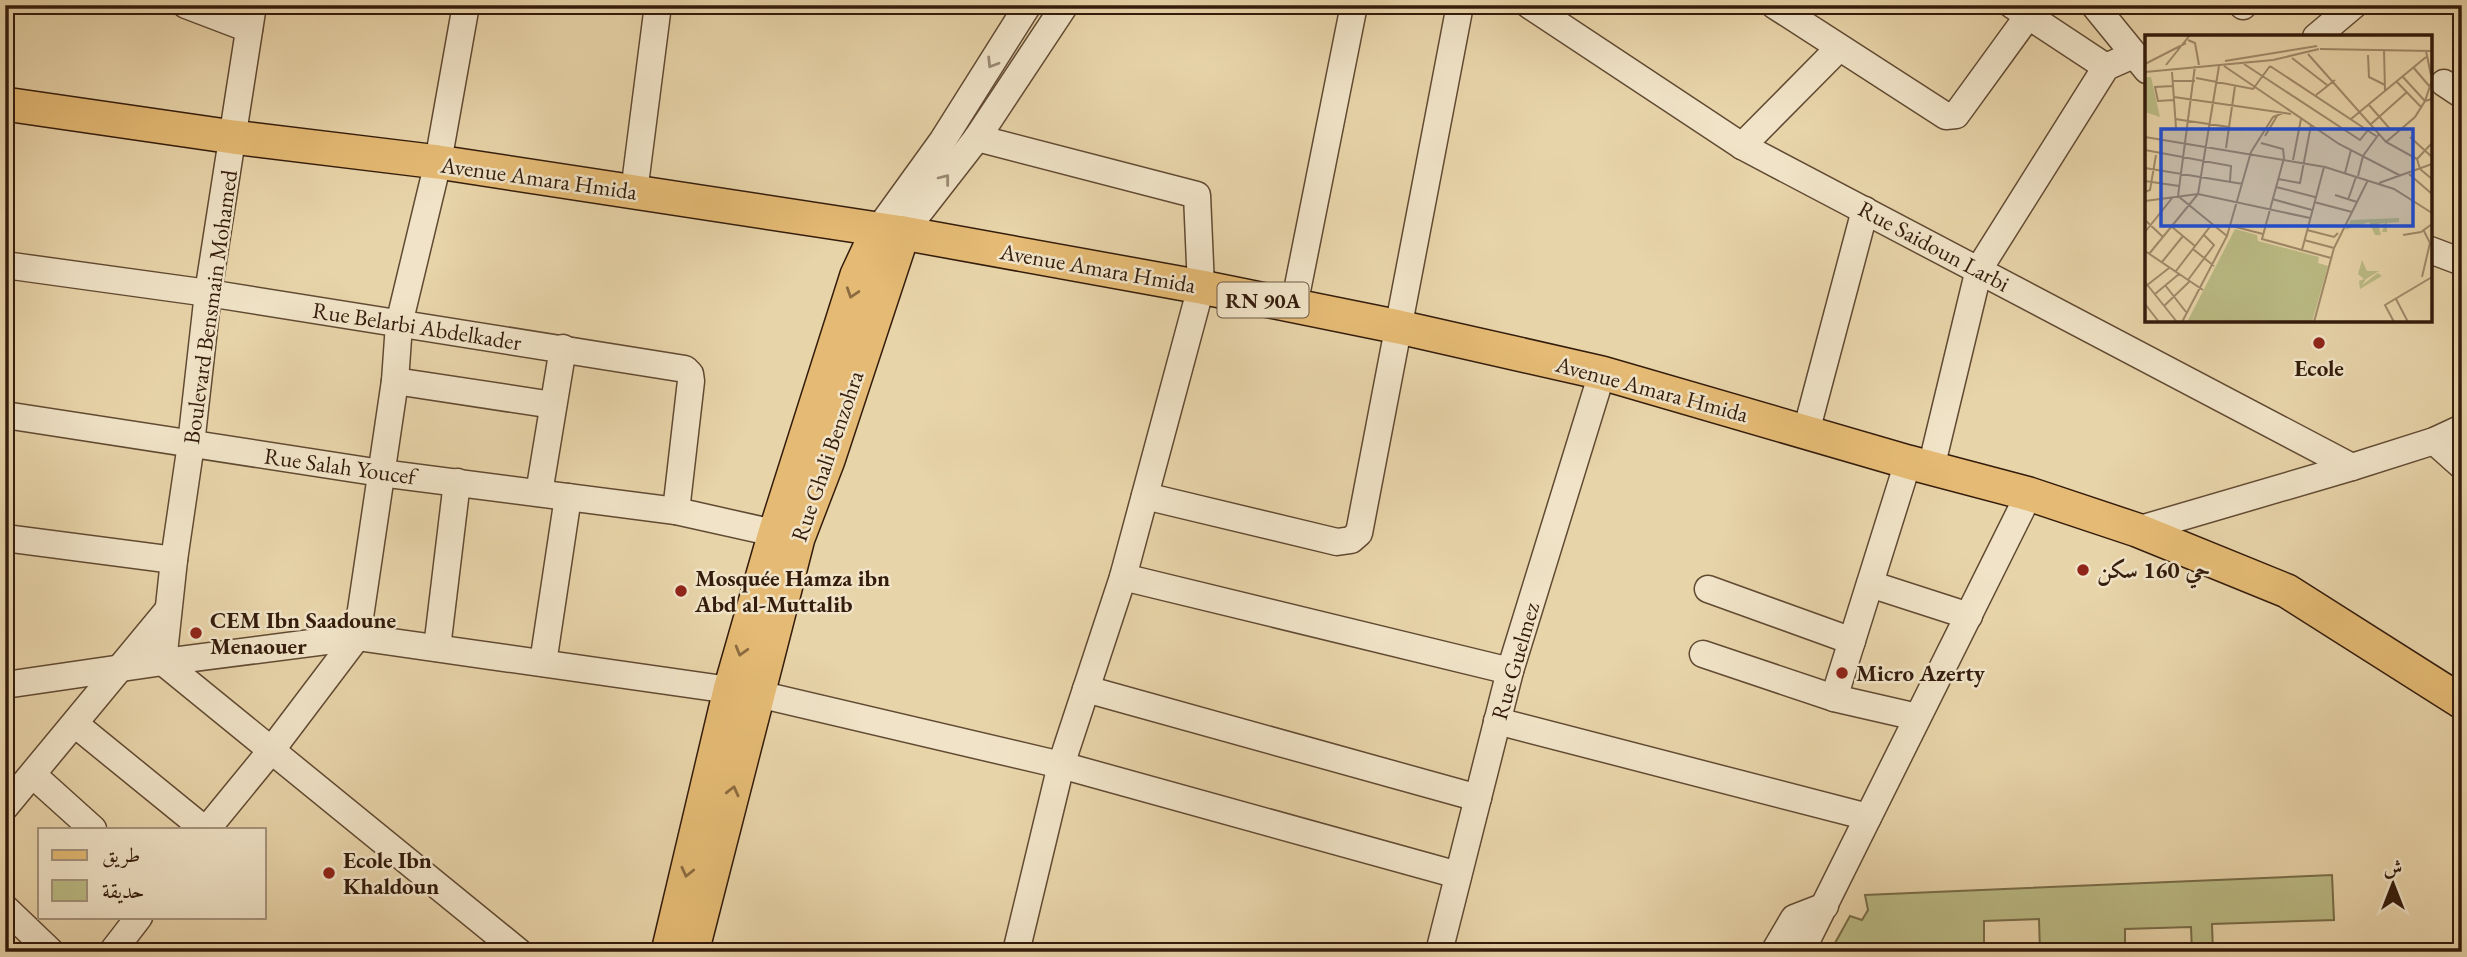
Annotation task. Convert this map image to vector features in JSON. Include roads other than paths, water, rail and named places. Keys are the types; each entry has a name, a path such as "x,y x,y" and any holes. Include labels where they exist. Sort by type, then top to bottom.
{"main road":[{"name":"Avenue Amara Hmida","path":"5,104 233,137 438,162 891,231 1201,287 1399,327 1602,373 2029,494 2137,530 2287,591 2462,702"},
{"name":"Rue Ghali Benzohra","path":"668,952 744,692 786,535 828,460 891,231"},
{"name":"Rue Ghali Benzohra","path":"691,952 744,692"}],"street":[{"path":"186,5 251,17"},
{"path":"206,828 271,751 357,636 395,381 399,324 438,162 467,5"},
{"path":"634,192 658,5"},
{"name":"Rue Ghali Benzohra","path":"891,231 943,141 1028,5"},
{"name":"Rue Ghali Benzohra","path":"891,231 977,138 1065,5"},
{"path":"1294,306 1354,5"},
{"path":"1145,496 1337,542 1351,540 1359,533 1460,5"},
{"name":"Rue Saidoun Larbi","path":"1529,5 1742,146 2352,467"},
{"path":"1774,5 1951,117 1956,115 2020,11 2106,67 2140,63"},
{"path":"2094,5 2140,63"},
{"path":"2318,35 2354,5"},
{"name":"Boulevard Bensmain Mohamed","path":"163,662 208,293 251,17"},
{"path":"1742,146 1839,48"},
{"path":"1834,698 1870,584 1919,465 1979,269 2106,67"},
{"path":"977,138 1197,195 1201,287 1123,577 1061,765 1016,952"},
{"path":"1806,432 1865,209"},
{"path":"2432,251 2462,262"},
{"name":"Rue Belarbi Abdelkader","path":"5,265 208,293 685,369 691,374 676,511"},
{"path":"539,492 563,348"},
{"name":"Rue Guelmez","path":"1439,952 1510,671 1602,373"},
{"path":"395,381 553,405"},
{"name":"Rue Salah Youcef","path":"5,415 381,473 676,511 786,535"},
{"path":"2137,530 2352,467 2434,441 2462,428"},
{"path":"2434,441 2462,466"},
{"path":"437,648 457,482"},
{"path":"1801,952 2029,494"},
{"path":"543,663 568,497"},
{"path":"5,538 174,560"},
{"path":"1123,577 1510,671"},
{"path":"1870,584 1969,616"},
{"path":"1708,589 1852,641"},
{"path":"5,807 168,610"},
{"path":"5,685 357,636 744,692 1061,765 1458,875"},
{"path":"1703,654 1834,698 1917,716"},
{"path":"163,662 504,947"},
{"path":"1086,689 1478,798"},
{"path":"1497,721 1868,817"},
{"path":"75,724 204,828"},
{"path":"33,775 92,828"},
{"path":"1774,952 1794,918 1825,906"},
{"path":"5,908 51,952"},
{"path":"112,952 138,918"}],"place":[{"name":"Ecole","path":"2319,343"},
{"name":"حي 160 سكن","path":"2083,570"},
{"name":"Mosquée Hamza ibn Abd al-Muttalib","path":"681,591"},
{"name":"CEM Ibn Saadoune Menaouer","path":"196,633"},
{"name":"Micro Azerty","path":"1842,673"},
{"name":"Ecole Ibn Khaldoun","path":"329,873"}]}
